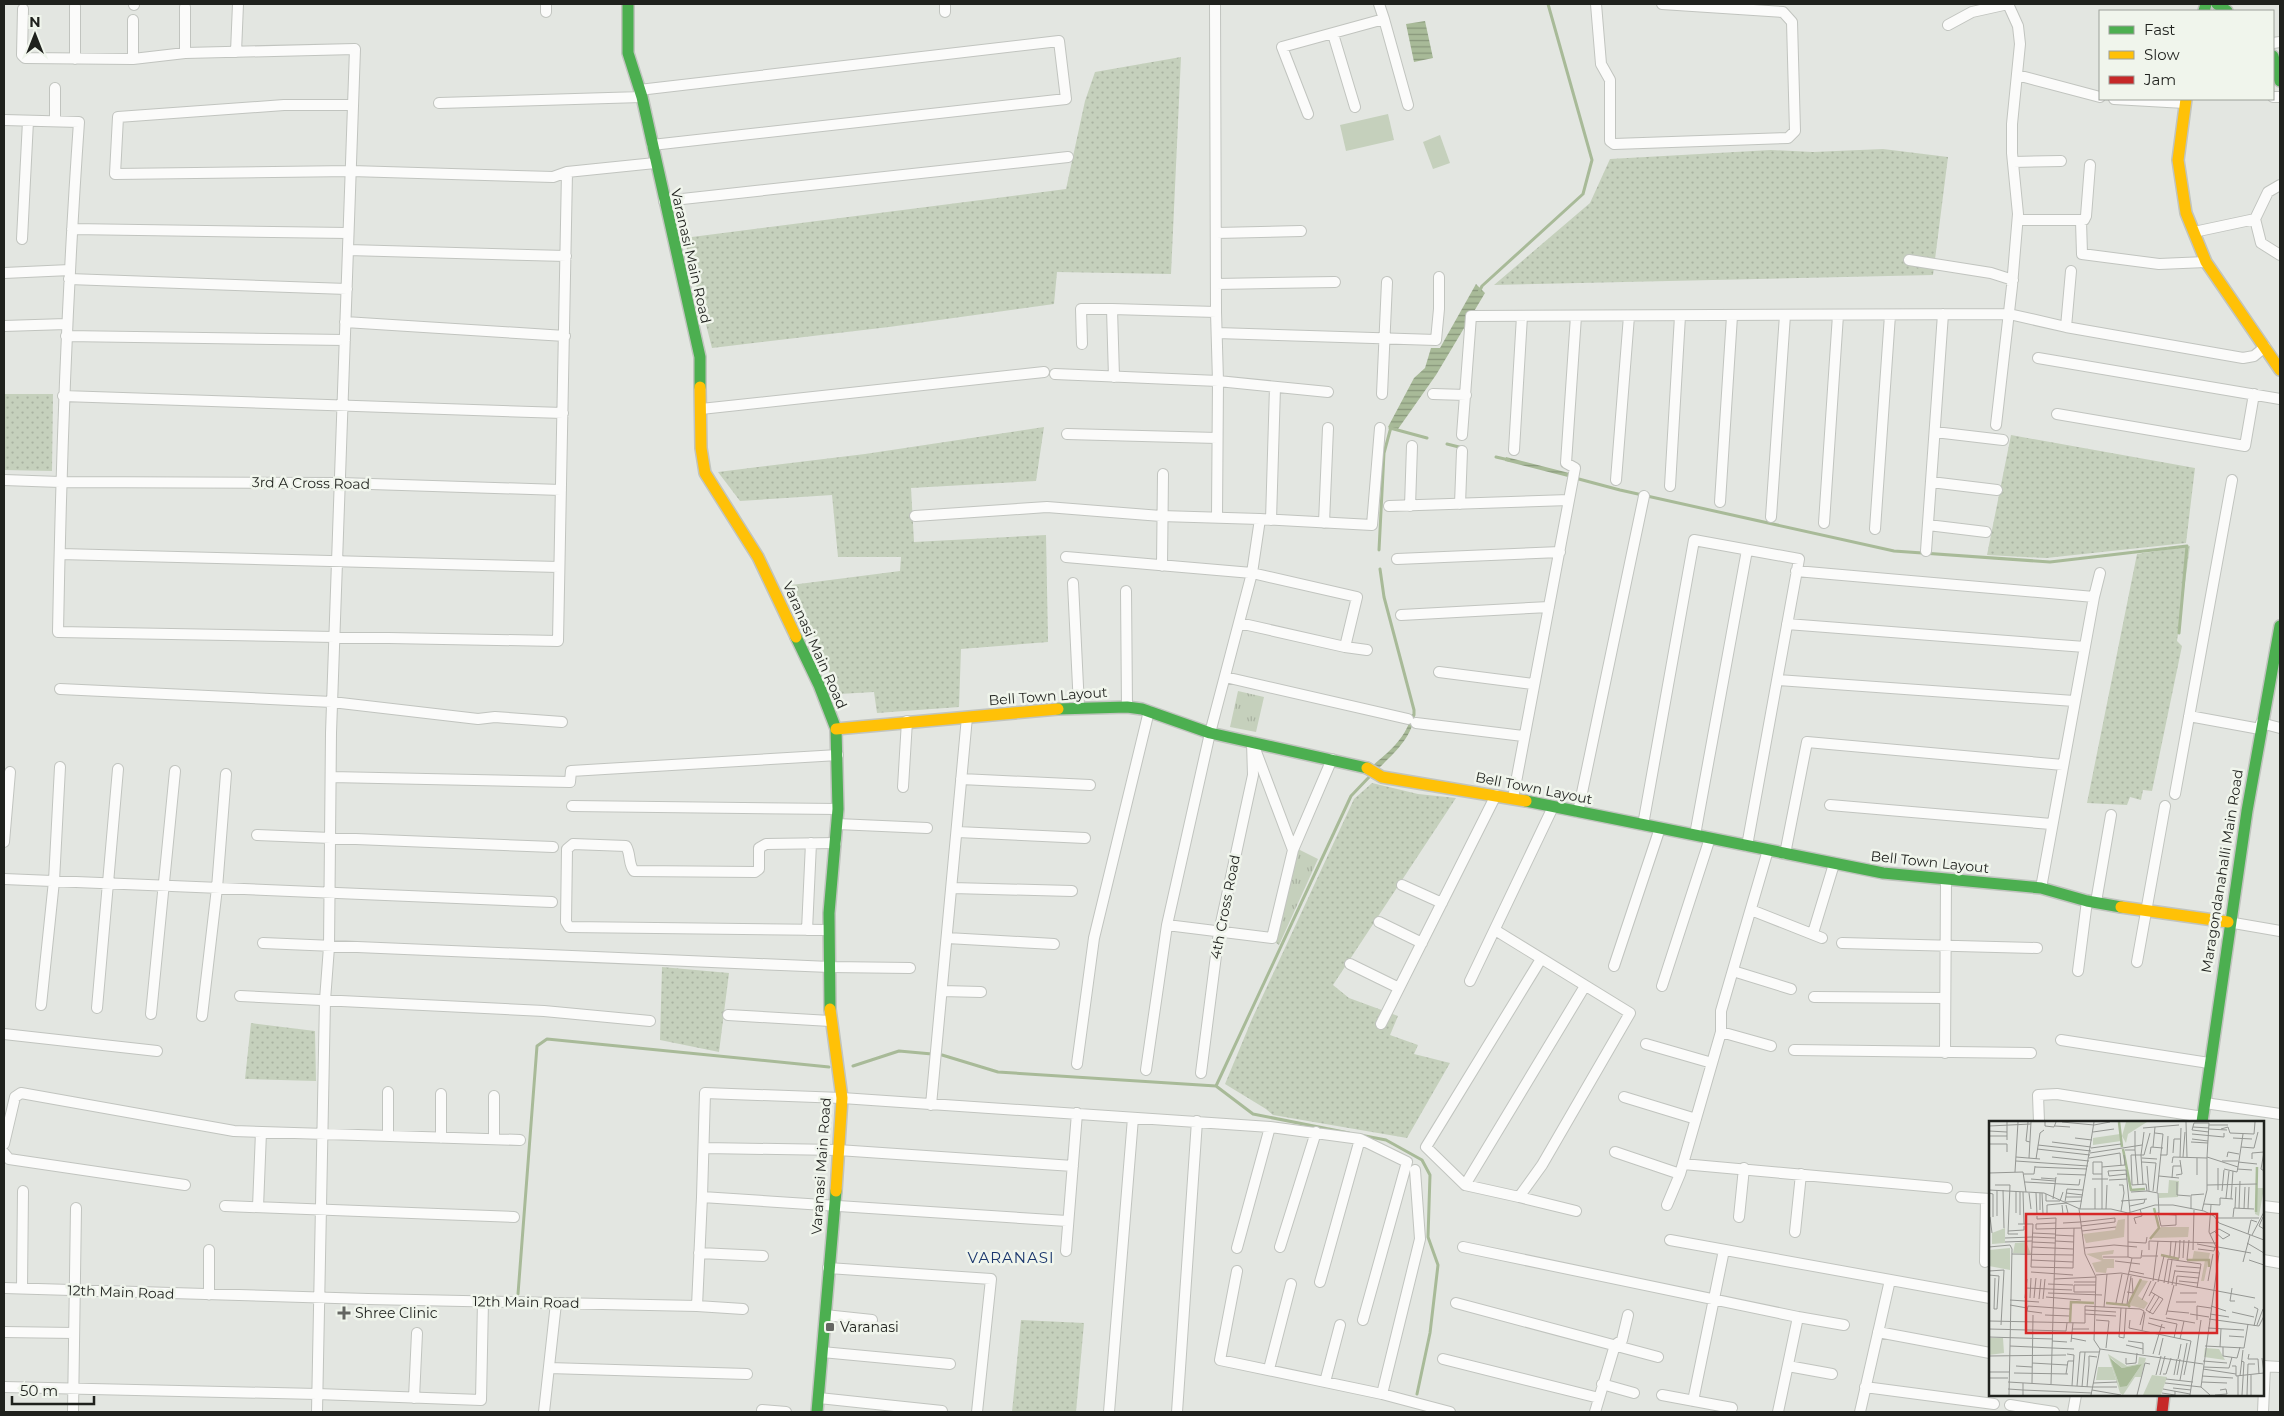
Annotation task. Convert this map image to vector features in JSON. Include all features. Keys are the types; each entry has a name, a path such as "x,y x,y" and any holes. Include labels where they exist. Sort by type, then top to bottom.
{"street":[{"path":"236,52 238,4"},
{"name":"Varanasi Main Road","path":"628,4 628,53 641,93 655,163 700,357 701,448 705,473 758,557 819,685 836,729 838,809 829,930 830,1021 842,1098 835,1206 828,1268 817,1412"},
{"path":"1214,4 1216,312 1218,333 1217,517"},
{"path":"1379,4 1408,105"},
{"path":"1596,4 1600,58 1610,80 1610,140 1614,144 1788,138 1793,134 1795,131 1792,22 1788,16 1783,12 1662,4"},
{"path":"1948,25 1972,12 2008,4 2018,26 2020,44 2012,124 2018,220 1996,425"},
{"path":"75,6 75,58"},
{"path":"185,6 185,53"},
{"path":"23,9 22,55 25,58 133,58 185,53 355,49 332,702 329,947 325,1000 324,1133 317,1412"},
{"path":"1308,114 1282,47 1384,19"},
{"path":"133,20 133,58"},
{"path":"1333,34 1355,107"},
{"path":"438,104 641,93 1060,41 1066,99 652,145"},
{"path":"2274,60 2280,81"},
{"path":"2017,76 2099,97"},
{"path":"55,88 56,122"},
{"path":"2135,100 2186,101 2178,160 2186,213 2206,262 2280,370"},
{"path":"354,105 284,105 118,116 115,174 351,170 553,177 568,172 655,163"},
{"path":"4,120 79,122 63,396 58,632 558,641 568,172"},
{"path":"22,239 28,121"},
{"path":"664,201 1068,156"},
{"path":"2013,162 2061,161"},
{"path":"2018,220 2081,221 2086,216 2090,164"},
{"path":"2280,185 2268,192 2255,219 2261,243 2280,255"},
{"path":"2194,232 2255,219"},
{"path":"2081,221 2082,254 2159,264 2206,262"},
{"path":"72,229 348,233"},
{"path":"1216,233 1301,231"},
{"path":"348,250 566,256"},
{"path":"1909,260 1991,273 2013,280"},
{"path":"2066,327 2070,271"},
{"path":"4,273 69,274 347,289"},
{"path":"1218,333 1436,340 1440,309 1439,277"},
{"path":"1216,284 1335,282"},
{"path":"1382,394 1386,339 1387,282"},
{"path":"1082,344 1081,309 1216,312"},
{"path":"1112,309 1114,377"},
{"path":"1926,551 1943,314"},
{"path":"1462,435 1471,316 2008,314 2066,327 2243,358 2254,356 2265,347"},
{"path":"1771,517 1784,315"},
{"path":"1824,523 1838,315"},
{"path":"1875,529 1890,315"},
{"path":"1514,450 1522,316"},
{"path":"1513,798 1523,736 1575,468 1566,463 1576,316"},
{"path":"1616,480 1629,316"},
{"path":"1670,486 1680,316"},
{"path":"1720,502 1732,316"},
{"path":"345,322 565,336"},
{"path":"4,326 66,324"},
{"path":"66,336 345,340"},
{"path":"2038,358 2280,400"},
{"path":"701,409 1050,373 1218,381 1328,392"},
{"path":"1272,520 1275,387"},
{"path":"1433,394 1466,395"},
{"path":"2057,414 2245,446 2254,394"},
{"path":"63,396 563,413"},
{"path":"1324,523 1328,428"},
{"path":"915,516 1047,507 1161,516 1372,525 1380,428"},
{"path":"1935,432 2003,440"},
{"path":"1067,434 1217,438"},
{"path":"1410,506 1412,446"},
{"path":"1460,504 1462,451"},
{"path":"1162,566 1161,516 1163,474"},
{"name":"3rd A Cross Road","path":"4,480 340,483 561,490"},
{"path":"2175,794 2232,480"},
{"path":"1931,482 1997,490"},
{"path":"1578,812 1644,496"},
{"path":"1389,506 1570,500"},
{"path":"1146,1070 1167,925 1210,733 1252,572 1260,519"},
{"path":"1928,525 1986,532"},
{"path":"1643,825 1694,540 1799,559 1747,846"},
{"path":"1695,835 1747,550"},
{"path":"1397,559 1560,552"},
{"path":"60,554 559,567"},
{"path":"1066,557 1252,572 1357,597 1346,647"},
{"path":"1796,571 2094,597"},
{"path":"2041,888 2062,765 2100,573"},
{"path":"1073,583 1079,707"},
{"path":"1126,591 1127,706"},
{"path":"1401,616 1549,606"},
{"path":"1239,624 1367,650"},
{"path":"1787,624 2085,646"},
{"name":"Maragondanahalli Main Road","path":"2203,1120 2228,922 2260,726 2280,626"},
{"path":"1439,672 1533,684"},
{"path":"1226,677 1412,721 1523,736"},
{"path":"1777,680 2074,701"},
{"path":"60,688 332,702 478,720 495,717 562,722"},
{"name":"Bell Town Layout","path":"836,729 907,721 1079,707 1127,706 1210,733 1332,759 1369,769 1382,777 1513,798 1883,873 2041,888 2091,901 2146,911 2228,922"},
{"path":"1077,1064 1094,938 1149,712"},
{"path":"2189,716 2280,728"},
{"path":"931,1105 966,717"},
{"path":"903,788 907,721"},
{"path":"1252,742 1293,850"},
{"name":"4th Cross Road","path":"1200,1073 1218,932 1253,775 1252,742"},
{"path":"1784,854 1807,742 2062,765"},
{"path":"331,777 570,782 571,771 838,755"},
{"path":"1167,925 1272,938 1293,850 1332,759"},
{"path":"41,1005 54,881 60,767"},
{"path":"97,1008 118,769"},
{"path":"151,1014 175,771"},
{"path":"4,842 10,772"},
{"path":"202,1016 217,888 226,774"},
{"path":"961,779 1090,785"},
{"path":"1381,1024 1496,795"},
{"path":"1830,805 2051,824"},
{"path":"572,806 838,809"},
{"path":"2137,962 2164,806"},
{"path":"1470,981 1553,807"},
{"path":"2078,971 2091,901 2111,815"},
{"path":"837,824 927,828"},
{"path":"1614,966 1660,828"},
{"path":"956,832 1085,838"},
{"path":"257,835 553,847"},
{"path":"1662,986 1710,838"},
{"path":"808,930 811,843"},
{"path":"829,930 569,927 566,922 568,849 573,844 626,846 630,853 631,867 634,871 755,872 759,869 760,848 766,844 836,843"},
{"path":"1667,1205 1681,1169 1712,1063 1720,1032 1721,1011 1768,850"},
{"path":"1751,910 1817,936 1834,864"},
{"path":"4,879 552,902"},
{"path":"1945,1053 1946,880"},
{"path":"1402,885 1442,903"},
{"path":"952,888 1072,891"},
{"path":"1379,922 1422,943"},
{"path":"2228,922 2280,931"},
{"path":"1495,930 1630,1013 1542,1165 1519,1198"},
{"path":"947,938 1054,944"},
{"path":"263,943 830,967 910,968"},
{"path":"1842,943 2037,948"},
{"path":"1541,959 1426,1146 1465,1185 1576,1210"},
{"path":"1350,964 1399,988"},
{"path":"1733,971 1791,989"},
{"path":"1465,1185 1585,986"},
{"path":"942,991 981,992"},
{"path":"240,996 544,1011 650,1021"},
{"path":"1814,997 1945,998"},
{"path":"728,1015 830,1021"},
{"path":"1720,1032 1771,1046"},
{"path":"4,1034 157,1051"},
{"path":"2061,1040 2209,1063"},
{"path":"1646,1044 1712,1063"},
{"path":"1794,1050 2031,1053"},
{"path":"388,1092 388,1136"},
{"path":"697,1306 705,1092 842,1098 1197,1121 1316,1132 1360,1139 1407,1162 1364,1320"},
{"path":"4,1144 7,1116 15,1096 21,1093 234,1131 520,1140"},
{"path":"441,1094 441,1138"},
{"path":"2039,1121 2038,1095 2057,1094 2203,1120"},
{"path":"494,1096 494,1139"},
{"path":"1624,1097 1696,1118"},
{"path":"2205,1103 2280,1114"},
{"path":"1066,1251 1077,1113"},
{"path":"1109,1412 1134,1118"},
{"path":"1177,1412 1197,1121"},
{"path":"1237,1248 1270,1127"},
{"path":"258,1206 260,1132"},
{"path":"1280,1247 1316,1132"},
{"path":"1320,1282 1360,1139"},
{"path":"704,1148 838,1150 1073,1166"},
{"path":"1615,1152 1681,1169 1744,1168 1947,1188"},
{"path":"4,1153 9,1159 185,1185"},
{"path":"1738,1217 1744,1168"},
{"path":"1382,1394 1420,1238 1415,1170"},
{"path":"1795,1232 1801,1174"},
{"path":"22,1288 23,1192"},
{"path":"702,1197 1067,1220"},
{"path":"1960,1197 1988,1199 1985,1262"},
{"path":"225,1206 514,1217"},
{"path":"2264,1206 2280,1208"},
{"path":"73,1412 76,1208"},
{"path":"1670,1240 1989,1298"},
{"path":"1463,1246 1798,1318 1844,1325"},
{"path":"209,1250 209,1295"},
{"path":"1693,1401 1724,1250"},
{"path":"699,1253 762,1256"},
{"path":"2264,1260 2280,1263"},
{"path":"828,1268 991,1279 977,1412"},
{"path":"1237,1271 1220,1360 1382,1394 1450,1412"},
{"path":"1860,1412 1890,1280"},
{"path":"1269,1369 1290,1284"},
{"name":"12th Main Road","path":"4,1288 319,1298 697,1306 743,1309"},
{"path":"4,1387 317,1394 481,1400 484,1301"},
{"path":"544,1412 556,1303"},
{"path":"1456,1304 1658,1357"},
{"path":"1595,1412 1615,1345 1622,1340 1628,1315"},
{"path":"825,1316 872,1320"},
{"path":"1778,1412 1798,1318"},
{"path":"1325,1382 1340,1325"},
{"path":"4,1332 74,1334"},
{"path":"1878,1332 1989,1353"},
{"path":"414,1398 417,1333"},
{"path":"822,1352 950,1364"},
{"path":"1443,1359 1599,1398"},
{"path":"1788,1366 1832,1374"},
{"path":"2264,1366 2280,1367"},
{"path":"549,1368 747,1374"},
{"path":"1602,1384 1634,1393"},
{"path":"1866,1387 1994,1404"},
{"path":"1662,1395 1732,1408"},
{"path":"2073,1412 2076,1396"},
{"path":"2162,1412 2164,1396"},
{"path":"2263,1396 2263,1412"},
{"path":"819,1398 942,1411"},
{"path":"2010,1405 2054,1412"},
{"path":"762,1410 786,1412"}],"green space":[{"path":"1181,57 1171,274 1057,272 1054,304 889,327 712,348 684,238 1066,189 1085,101 1095,72"},
{"path":"1388,114 1394,140 1346,151 1340,125"},
{"path":"1440,135 1450,163 1433,169 1423,142"},
{"path":"1883,149 1948,157 1933,275 1494,285 1590,203 1610,159 1771,150 1813,152"},
{"path":"4,394 53,394 52,471 4,470"},
{"path":"1044,427 1036,481 911,488 914,542 1046,535 1048,642 961,649 959,707 877,713 874,692 839,694 791,585 900,571 901,557 838,557 832,495 740,501 718,472 865,454"},
{"path":"2011,435 2195,468 2186,543 2046,558 1987,555"},
{"path":"2190,546 2177,641 2182,646 2152,791 2143,790 2141,800 2130,797 2127,805 2087,803 2137,554"},
{"path":"1238,691 1264,697 1256,732 1230,727"},
{"path":"1372,783 1418,794 1456,798 1333,985 1349,998 1398,1016 1390,1035 1418,1045 1414,1054 1450,1063 1407,1138 1273,1115 1225,1084 1252,1019 1354,799"},
{"path":"1298,849 1318,859 1279,945 1276,943"},
{"path":"662,967 729,973 719,1052 660,1040"},
{"path":"251,1023 315,1031 316,1081 245,1079"},
{"path":"1021,1320 1084,1323 1076,1412 1012,1412"}],"shaded area":[{"path":"1425,21 1433,58 1414,62 1406,24"},
{"path":"1476,284 1485,293 1436,375 1398,429 1388,427 1414,378 1425,368 1431,348 1440,348"},
{"path":"1506,457 1569,473 1568,477 1505,461"},
{"path":"1412,714 1415,715 1413,724 1406,738 1377,770 1372,766 1401,737"}],"waterway":[{"path":"1479,292 1482,286 1583,194 1592,160 1548,4"},
{"path":"1379,550 1384,453 1391,427"},
{"path":"1390,428 1427,438"},
{"path":"1447,444 1463,448"},
{"path":"1496,457 1509,460"},
{"path":"1575,478 1620,490 1894,551 2050,562 2187,546 2179,633"},
{"path":"1380,569 1384,597 1414,715"},
{"path":"1349,1133 1253,1114 1216,1086 1351,796 1371,775"},
{"path":"518,1294 537,1046 547,1039 829,1067"},
{"path":"853,1066 899,1051 932,1054"},
{"path":"942,1055 998,1072 1216,1086"},
{"path":"1360,1135 1386,1140 1422,1160 1430,1175 1428,1237 1438,1265 1430,1333 1417,1394"}],"traffic: fast":[{"path":"628,4 628,53 642,97 700,357 700,387"},
{"path":"2204,10 2206,4"},
{"path":"2217,4 2226,10"},
{"path":"2274,60 2280,81"},
{"path":"2202,1121 2247,811 2280,626"},
{"path":"796,637 819,685 836,729 838,809 829,913 830,1009"},
{"path":"1058,709 1127,707 1142,709 1210,733 1367,768"},
{"path":"1526,801 1883,873 2041,888 2087,901 2121,907"},
{"path":"817,1412 836,1191"}],"traffic: slow":[{"path":"2186,100 2178,160 2186,213 2206,262 2280,370"},
{"path":"700,387 701,448 705,473 758,557 796,637"},
{"path":"836,729 1058,709"},
{"path":"1367,768 1382,777 1526,801"},
{"path":"2121,907 2228,922"},
{"path":"830,1009 842,1098 836,1191"}],"traffic: jam":[{"path":"2162,1412 2164,1396"}],"place":[{"name":"Shree Clinic","path":"344,1313"},
{"name":"Varanasi","path":"830,1327"}],"district":[{"name":"VARANASI","path":"1011,1258"}]}
